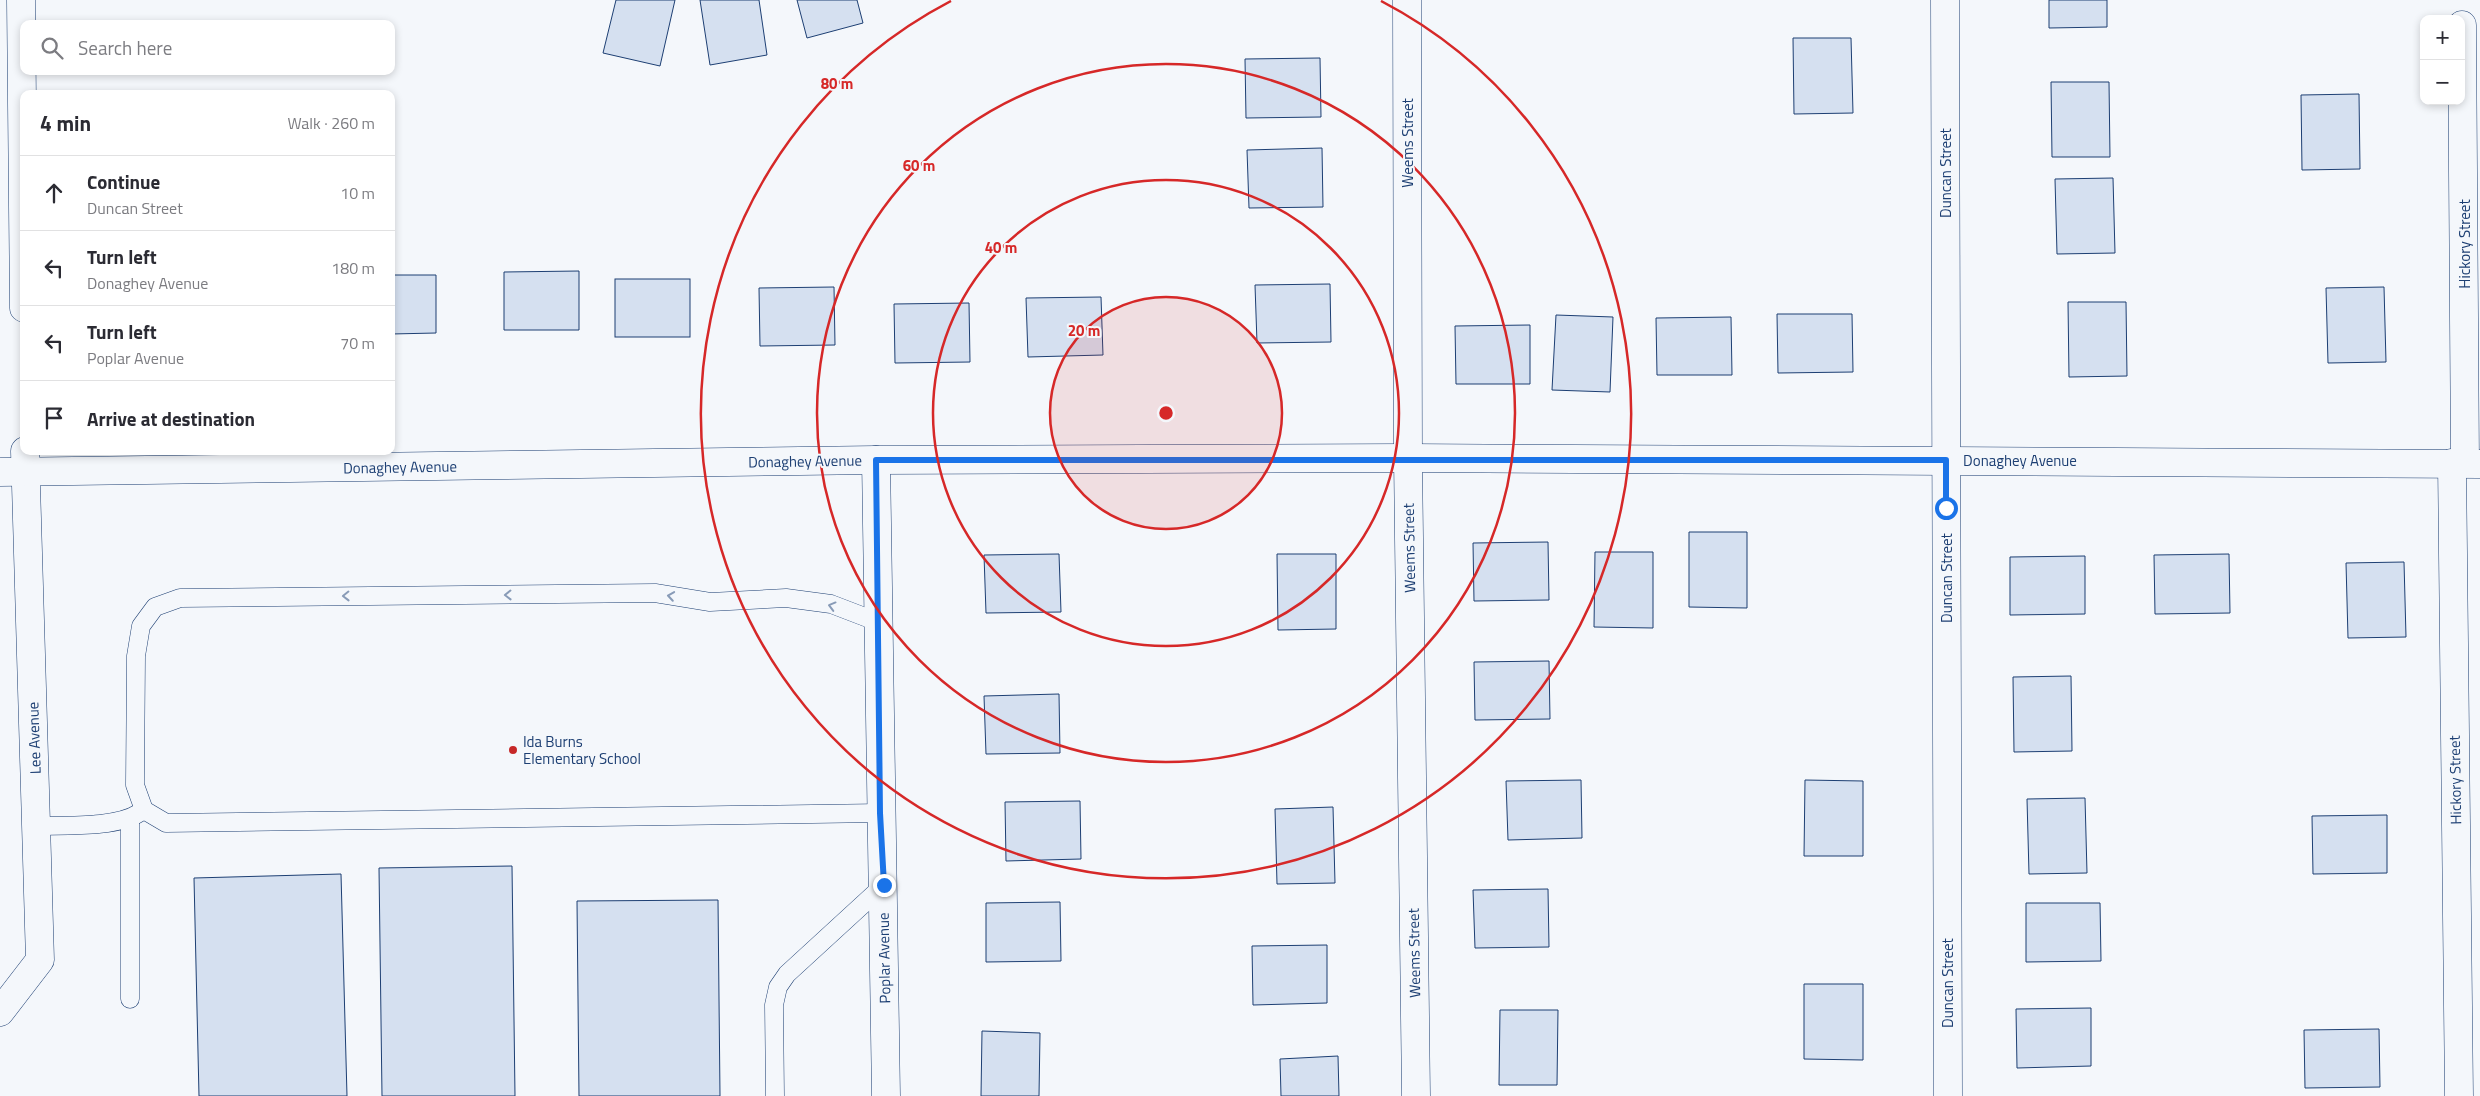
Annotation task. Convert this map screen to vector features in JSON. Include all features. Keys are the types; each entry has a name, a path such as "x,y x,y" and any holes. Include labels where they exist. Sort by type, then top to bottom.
{"street":[{"path":"21,0 21,20"},
{"name":"Weems Street","path":"1407,0 1408,458 1416,1096"},
{"name":"Duncan Street","path":"1945,0 1948,1096"},
{"name":"Hickory Street","path":"2459,1096 2466,463 2462,60"},
{"path":"22,75 22,90"},
{"name":"Donaghey Avenue","path":"17,465 1408,458 2466,463"},
{"name":"Poplar Avenue","path":"876,460 880,813 884,885 886,1096"},
{"name":"Lee Avenue","path":"0,1012 40,960 36,826 17,465"}],"lane":[{"path":"130,999 137,815 135,785 136,656 141,626 155,607 180,598 654,594 710,602 786,598 830,604 878,622"},
{"path":"36,826 137,815 166,823 175,823 880,813"},
{"path":"775,1096 774,1005 778,987 787,974 884,885"}],"building":[{"path":"616,0 675,0 660,66 603,53"},
{"path":"700,0 759,0 767,55 710,65"},
{"path":"797,0 857,0 863,23 807,38"},
{"path":"2049,0 2107,0 2107,27 2049,28"},
{"path":"1793,38 1851,38 1853,113 1794,114"},
{"path":"1320,58 1321,117 1246,118 1245,59"},
{"path":"2051,82 2109,82 2110,157 2052,157"},
{"path":"2359,94 2360,169 2302,170 2301,95"},
{"path":"1322,148 1323,207 1249,208 1247,150"},
{"path":"2113,178 2115,253 2057,254 2055,179"},
{"path":"579,271 579,330 504,330 504,272"},
{"path":"395,275 436,275 436,333 395,334"},
{"path":"615,279 690,279 690,337 615,337"},
{"path":"1330,284 1331,342 1257,343 1255,285"},
{"path":"834,287 835,345 760,346 759,288"},
{"path":"2384,287 2386,362 2328,363 2326,288"},
{"path":"1101,297 1103,355 1028,357 1026,298"},
{"path":"2068,302 2126,302 2127,376 2069,377"},
{"path":"969,303 970,362 895,363 894,304"},
{"path":"1777,314 1852,314 1853,372 1778,373"},
{"path":"1556,315 1613,317 1610,392 1552,390"},
{"path":"1731,317 1732,375 1657,375 1656,318"},
{"path":"1530,325 1530,384 1456,384 1455,326"},
{"path":"1689,532 1747,532 1747,608 1689,607"},
{"path":"1548,542 1549,600 1474,601 1473,543"},
{"path":"1595,552 1653,552 1653,628 1594,627"},
{"path":"1059,554 1061,612 986,613 984,555"},
{"path":"1277,554 1336,554 1336,629 1278,630"},
{"path":"2229,554 2230,613 2155,614 2154,555"},
{"path":"2085,556 2085,614 2010,615 2010,557"},
{"path":"2404,562 2406,637 2348,638 2346,563"},
{"path":"1549,661 1550,719 1475,720 1474,662"},
{"path":"2071,676 2072,751 2014,752 2013,677"},
{"path":"1059,694 1060,753 986,754 984,696"},
{"path":"1581,780 1582,838 1508,840 1506,781"},
{"path":"1805,780 1863,781 1863,856 1804,856"},
{"path":"2085,798 2087,873 2029,874 2027,799"},
{"path":"1080,801 1081,859 1006,861 1005,802"},
{"path":"1333,807 1335,883 1277,884 1275,809"},
{"path":"2387,815 2387,873 2313,874 2312,816"},
{"path":"512,866 515,1096 382,1096 379,868"},
{"path":"341,874 347,1096 199,1096 194,878"},
{"path":"1548,889 1549,947 1475,948 1473,890"},
{"path":"718,900 720,1096 579,1096 577,901"},
{"path":"1060,902 1061,961 986,962 986,903"},
{"path":"2026,903 2100,903 2101,961 2026,962"},
{"path":"1327,945 1327,1003 1253,1005 1252,946"},
{"path":"1804,984 1863,984 1863,1060 1804,1059"},
{"path":"2091,1008 2091,1066 2017,1068 2016,1009"},
{"path":"1500,1010 1558,1010 1557,1085 1499,1085"},
{"path":"2379,1029 2380,1087 2305,1088 2304,1030"},
{"path":"982,1031 1040,1033 1039,1096 981,1096"},
{"path":"1338,1056 1339,1096 1281,1096 1280,1059"}],"place":[{"name":"Ida Burns Elementary School","path":"513,750"}],"route":[{"path":"884,885 880,813 876,460 1408,458 1946,460 1946,508"}]}
